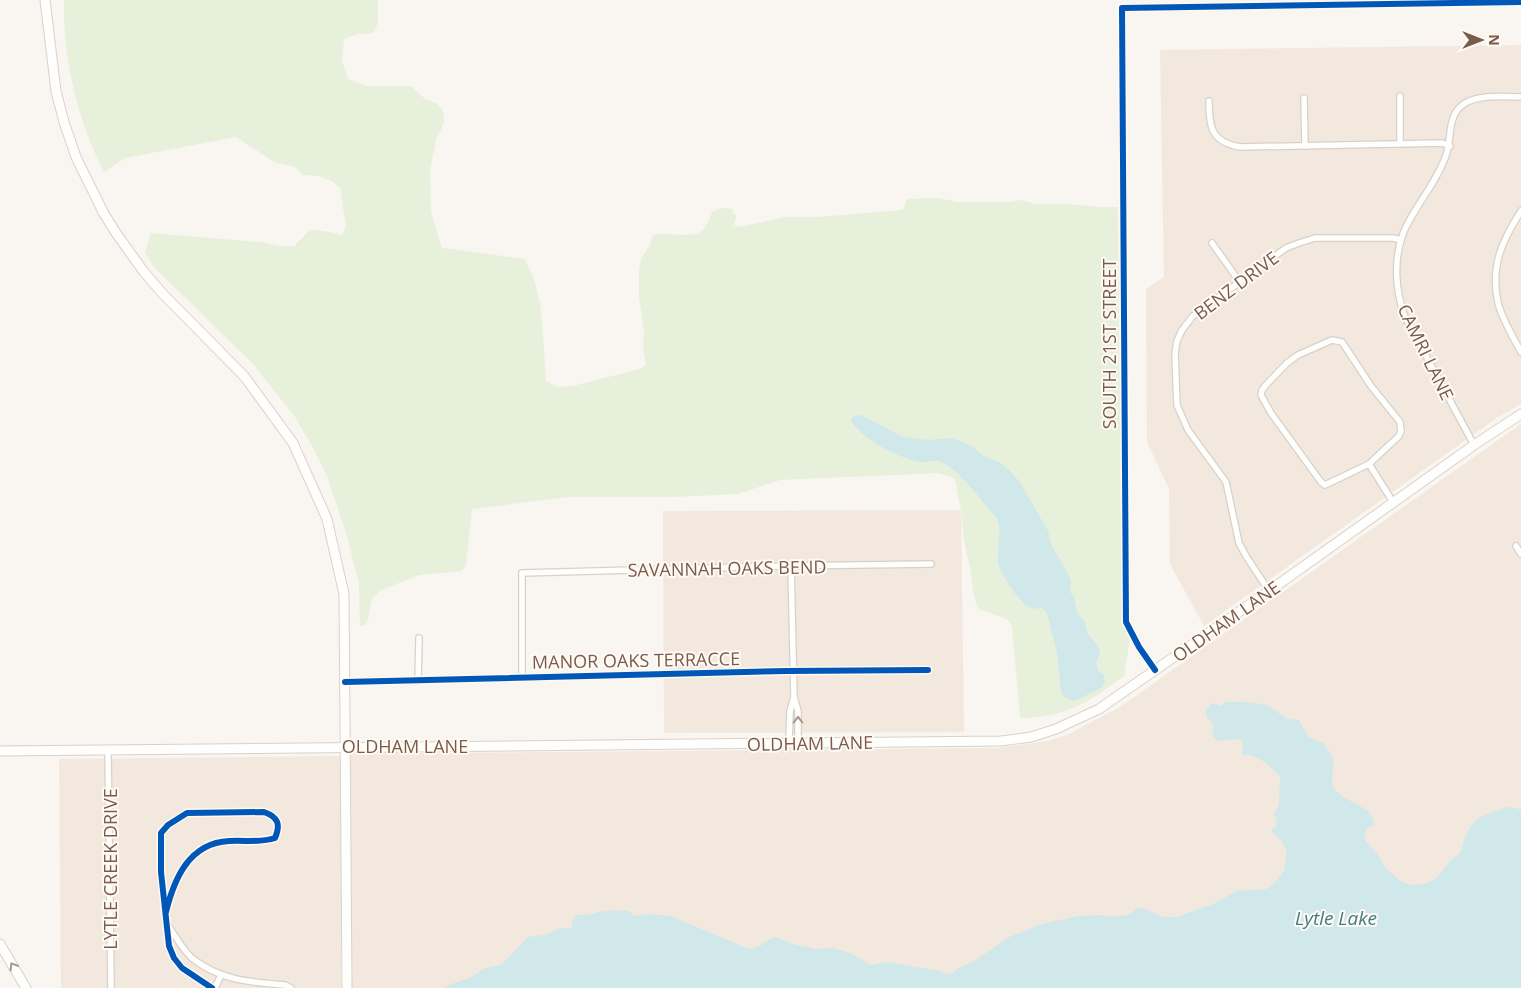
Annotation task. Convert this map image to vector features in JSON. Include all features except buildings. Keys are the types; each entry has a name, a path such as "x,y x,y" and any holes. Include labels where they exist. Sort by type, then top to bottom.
{"main road":[{"path":"45,0 56,91 64,122 76,157 103,212 116,234 144,272 163,294 244,376 293,443 327,518 344,594 347,988"},
{"name":"OLDHAM LANE","path":"0,751 344,746 1001,741 1031,737 1056,729 1099,709 1474,445 1521,414"},
{"path":"0,944 26,988"}],"street":[{"name":"SOUTH 21ST STREET","path":"1155,670 1139,647 1126,622 1122,8 1521,2"},
{"path":"1400,96 1400,144"},
{"name":"CAMRI LANE","path":"1474,445 1405,317 1399,301 1396,267 1404,230 1439,172 1450,146 1452,123 1459,107 1477,98 1521,97"},
{"path":"1304,98 1305,146"},
{"path":"1209,101 1209,117 1217,137 1223,143 1240,147 1442,143 1450,146"},
{"path":"1521,211 1500,247 1495,282 1498,304 1521,352"},
{"name":"BENZ DRIVE","path":"1269,591 1239,542 1226,482 1188,430 1177,405 1175,394 1175,353 1177,341 1182,330 1193,316 1286,248 1315,238 1393,238 1402,240"},
{"path":"1212,244 1240,281"},
{"path":"1332,340 1342,342 1371,386 1400,422 1401,426 1399,436 1369,464 1329,484 1325,485 1321,482 1262,398 1262,390 1287,363 1298,355 1332,340"},
{"path":"1369,464 1393,502"},
{"path":"1516,546 1521,554"},
{"name":"SAVANNAH OAKS BEND","path":"522,678 522,573 931,564"},
{"path":"792,566 794,697 798,710 794,743"},
{"path":"418,681 419,638"},
{"name":"MANOR OAKS TERRACCE","path":"345,682 793,671 928,670"},
{"name":"LYTLE CREEK DRIVE","path":"108,750 111,988"},
{"path":"166,912 171,891 178,876 196,854 206,846 220,842 275,838 279,830 277,821 272,815 264,812 187,813 168,825 161,833 161,872 166,923 169,946 174,958 182,968 214,988 221,975"},
{"path":"166,923 191,958 221,975 242,982 285,985 291,988"},
{"path":"169,946 183,947"}],"shaded area":[{"path":"1521,45 1521,404 1498,417 1204,626 1170,564 1169,489 1147,442 1146,289 1164,277 1160,50"},
{"name":"Lytle Lake","path":"1521,424 1521,988 350,988 348,754 997,748 1048,741 1069,734 1120,707"},
{"path":"961,510 964,732 664,733 663,511"},
{"path":"341,756 341,988 61,988 59,759"}],"green space":[{"path":"64,0 378,0 378,23 373,33 357,34 344,39 342,61 348,79 367,86 411,86 425,99 436,103 443,111 444,123 436,140 430,170 431,212 442,248 525,259 534,279 541,308 546,381 557,387 573,386 640,369 646,365 643,348 644,330 639,297 641,259 653,235 688,235 700,232 704,229 713,211 722,208 732,209 736,217 734,225 739,227 786,217 819,217 903,210 907,199 937,198 958,202 1009,202 1021,200 1035,204 1118,207 1122,622 1130,639 1124,676 1099,694 1076,707 1050,715 1020,718 1012,626 1007,619 978,609 974,597 955,479 939,473 780,480 738,494 671,497 567,497 472,509 466,566 461,571 419,575 379,591 371,601 368,620 364,626 360,626 359,584 346,533 327,476 312,446 295,417 253,364 155,268 145,253 151,233 260,242 280,246 294,246 310,230 342,235 346,226 340,188 332,181 318,176 303,175 295,167 274,162 236,137 125,158 104,172 94,152 79,110 66,44"}],"water":[{"path":"861,415 903,437 928,440 952,438 960,441 975,448 982,455 999,462 1019,481 1048,531 1051,544 1069,575 1071,583 1070,592 1074,597 1077,613 1085,622 1087,633 1100,652 1096,663 1098,670 1104,676 1105,682 1101,688 1075,701 1065,698 1061,692 1057,652 1047,613 1042,608 1030,608 1027,606 1009,585 998,561 999,529 997,519 971,488 944,463 913,460 883,448 864,435 851,421 854,416"},
{"name":"Lytle Lake","path":"1225,702 1268,705 1287,719 1299,720 1309,738 1323,743 1333,760 1332,781 1334,788 1344,797 1364,808 1373,818 1374,824 1366,830 1364,839 1386,868 1399,880 1410,885 1425,884 1437,878 1450,861 1461,852 1465,836 1478,818 1506,807 1521,810 1521,988 445,988 472,977 485,968 501,965 528,937 549,934 556,929 570,928 573,925 572,920 576,915 588,915 602,911 628,910 634,916 651,914 671,916 749,949 760,946 775,937 793,944 816,949 833,948 850,953 871,965 887,962 940,971 945,974 953,973 960,967 973,962 1009,937 1039,925 1078,916 1101,915 1111,917 1129,915 1136,909 1143,908 1163,917 1177,917 1216,903 1236,891 1267,889 1284,871 1287,852 1282,842 1272,832 1272,828 1276,827 1277,818 1273,816 1279,805 1280,776 1258,758 1242,755 1243,742 1241,740 1222,741 1212,736 1213,725 1208,720 1205,711 1212,703 1220,706"}],"cycle path":[{"path":"1155,670 1139,647 1126,622 1122,8 1521,2"},
{"path":"345,682 787,671 928,670"},
{"path":"166,912 179,876 186,865 203,848 215,843 229,841 253,841 275,838 278,829 275,819 264,812 187,813 168,825 161,833 161,872 169,946 174,958 182,968 212,988"}]}
